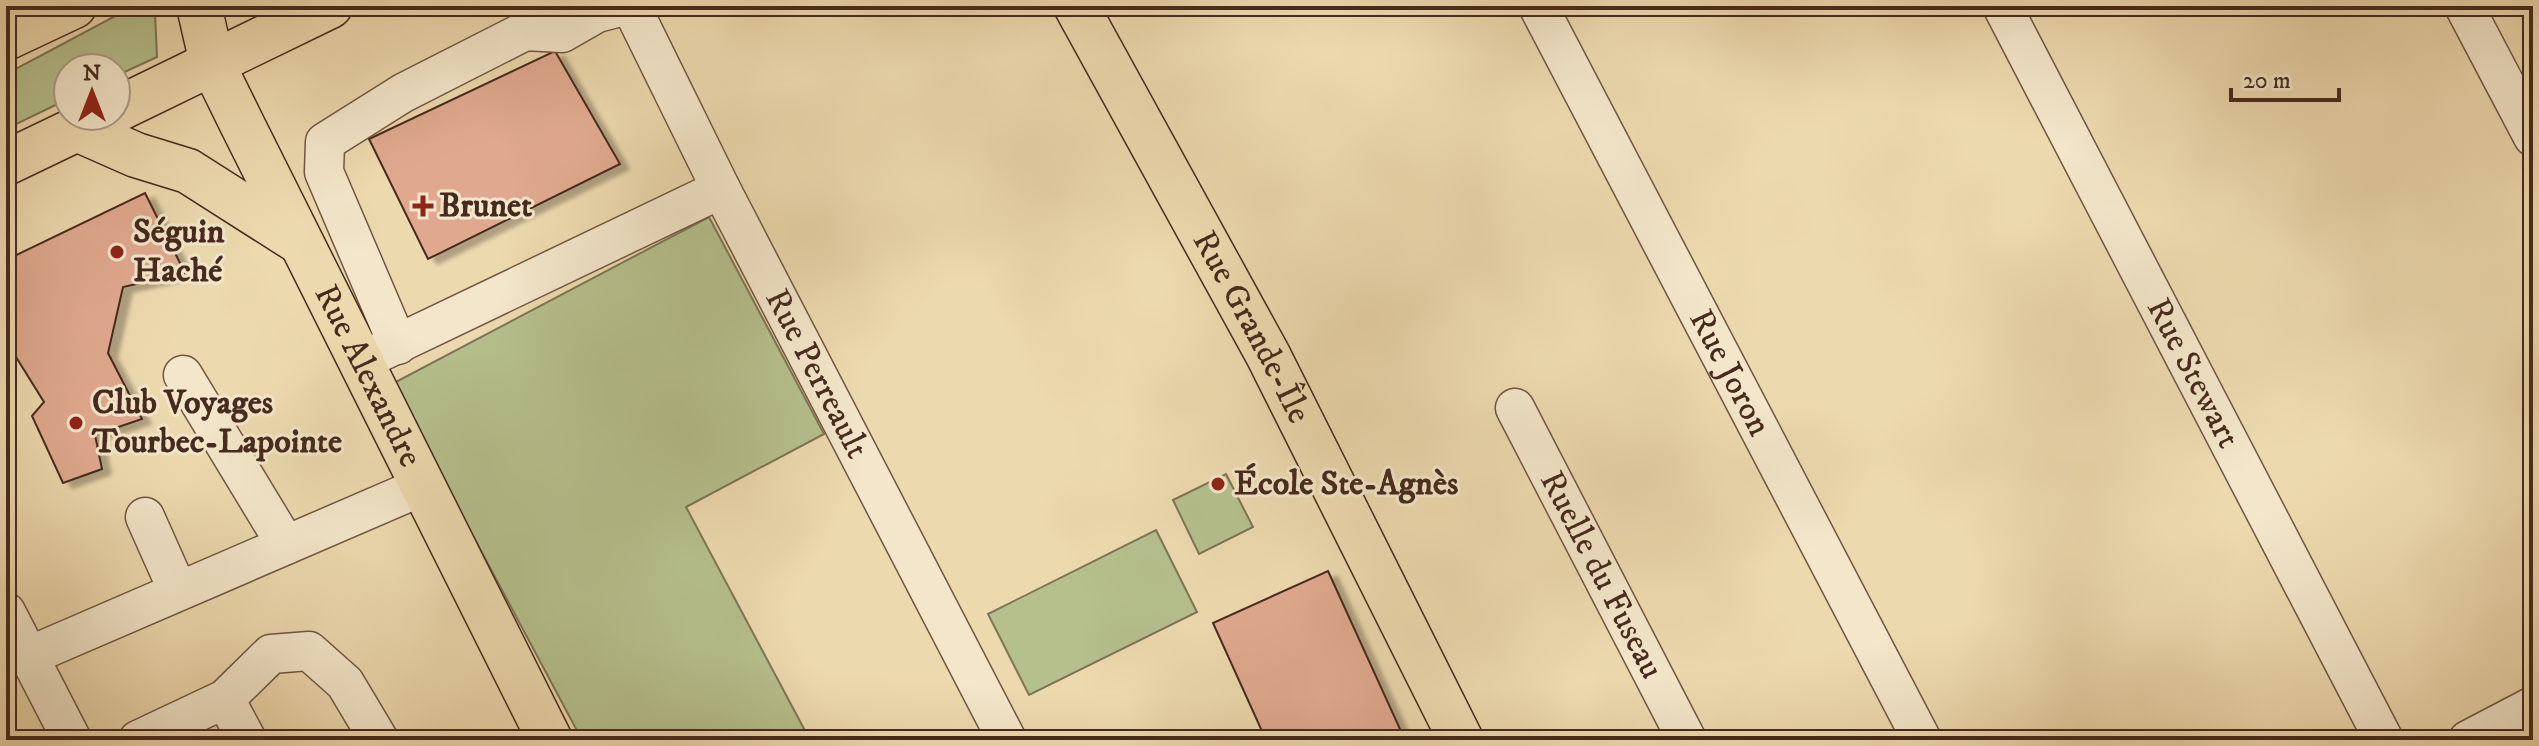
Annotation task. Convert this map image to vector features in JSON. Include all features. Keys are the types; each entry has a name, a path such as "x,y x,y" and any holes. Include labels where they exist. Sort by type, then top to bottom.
{"main road":[{"path":"6,38 74,6"},
{"name":"Rue Alexandre","path":"199,6 212,63 298,241 379,353 423,486 550,740"},
{"path":"132,102 330,6"},
{"name":"Rue Grande-Île","path":"1076,6 1268,355 1461,740"},
{"path":"6,163 70,132"},
{"path":"104,132 136,155 188,171 298,241"}],"street":[{"path":"624,6 597,13 562,33 525,31 403,93 325,142 324,172 379,353 721,189"},
{"name":"Rue Perreault","path":"631,6 721,189 1007,740"},
{"name":"Rue Joron","path":"1538,6 1922,740"},
{"name":"Rue Stewart","path":"2002,6 2384,740"},
{"path":"2464,6 2533,137"},
{"path":"183,375 286,545"},
{"name":"Ruelle du Fuseau","path":"1515,408 1687,740"},
{"path":"29,656 423,486"},
{"path":"145,517 178,591"},
{"path":"6,612 72,740"},
{"path":"138,740 225,699 271,654 309,651 345,683 379,740"},
{"path":"225,699 247,740"},
{"path":"2468,740 2533,706"}],"green space":[{"path":"134,6 152,6 155,12 157,57 132,69 132,52 52,52 52,107 6,129 6,74"},
{"path":"709,217 824,434 686,507 810,740 582,740 392,384"},
{"path":"1226,474 1253,527 1199,554 1173,500"},
{"path":"1156,530 1197,612 1029,695 988,614"}],"building":[{"path":"555,51 620,164 428,259 369,139"},
{"path":"145,193 185,273 123,287 108,353 142,419 95,435 102,469 63,483 32,416 44,402 6,341 6,260"},
{"path":"1328,571 1405,740 1266,740 1213,623"}],"place":[{"name":"Brunet","path":"423,206"},
{"name":"Séguin Haché","path":"117,252"},
{"name":"Club Voyages Tourbec-Lapointe","path":"76,423"},
{"name":"École Ste-Agnès","path":"1218,484"}]}
